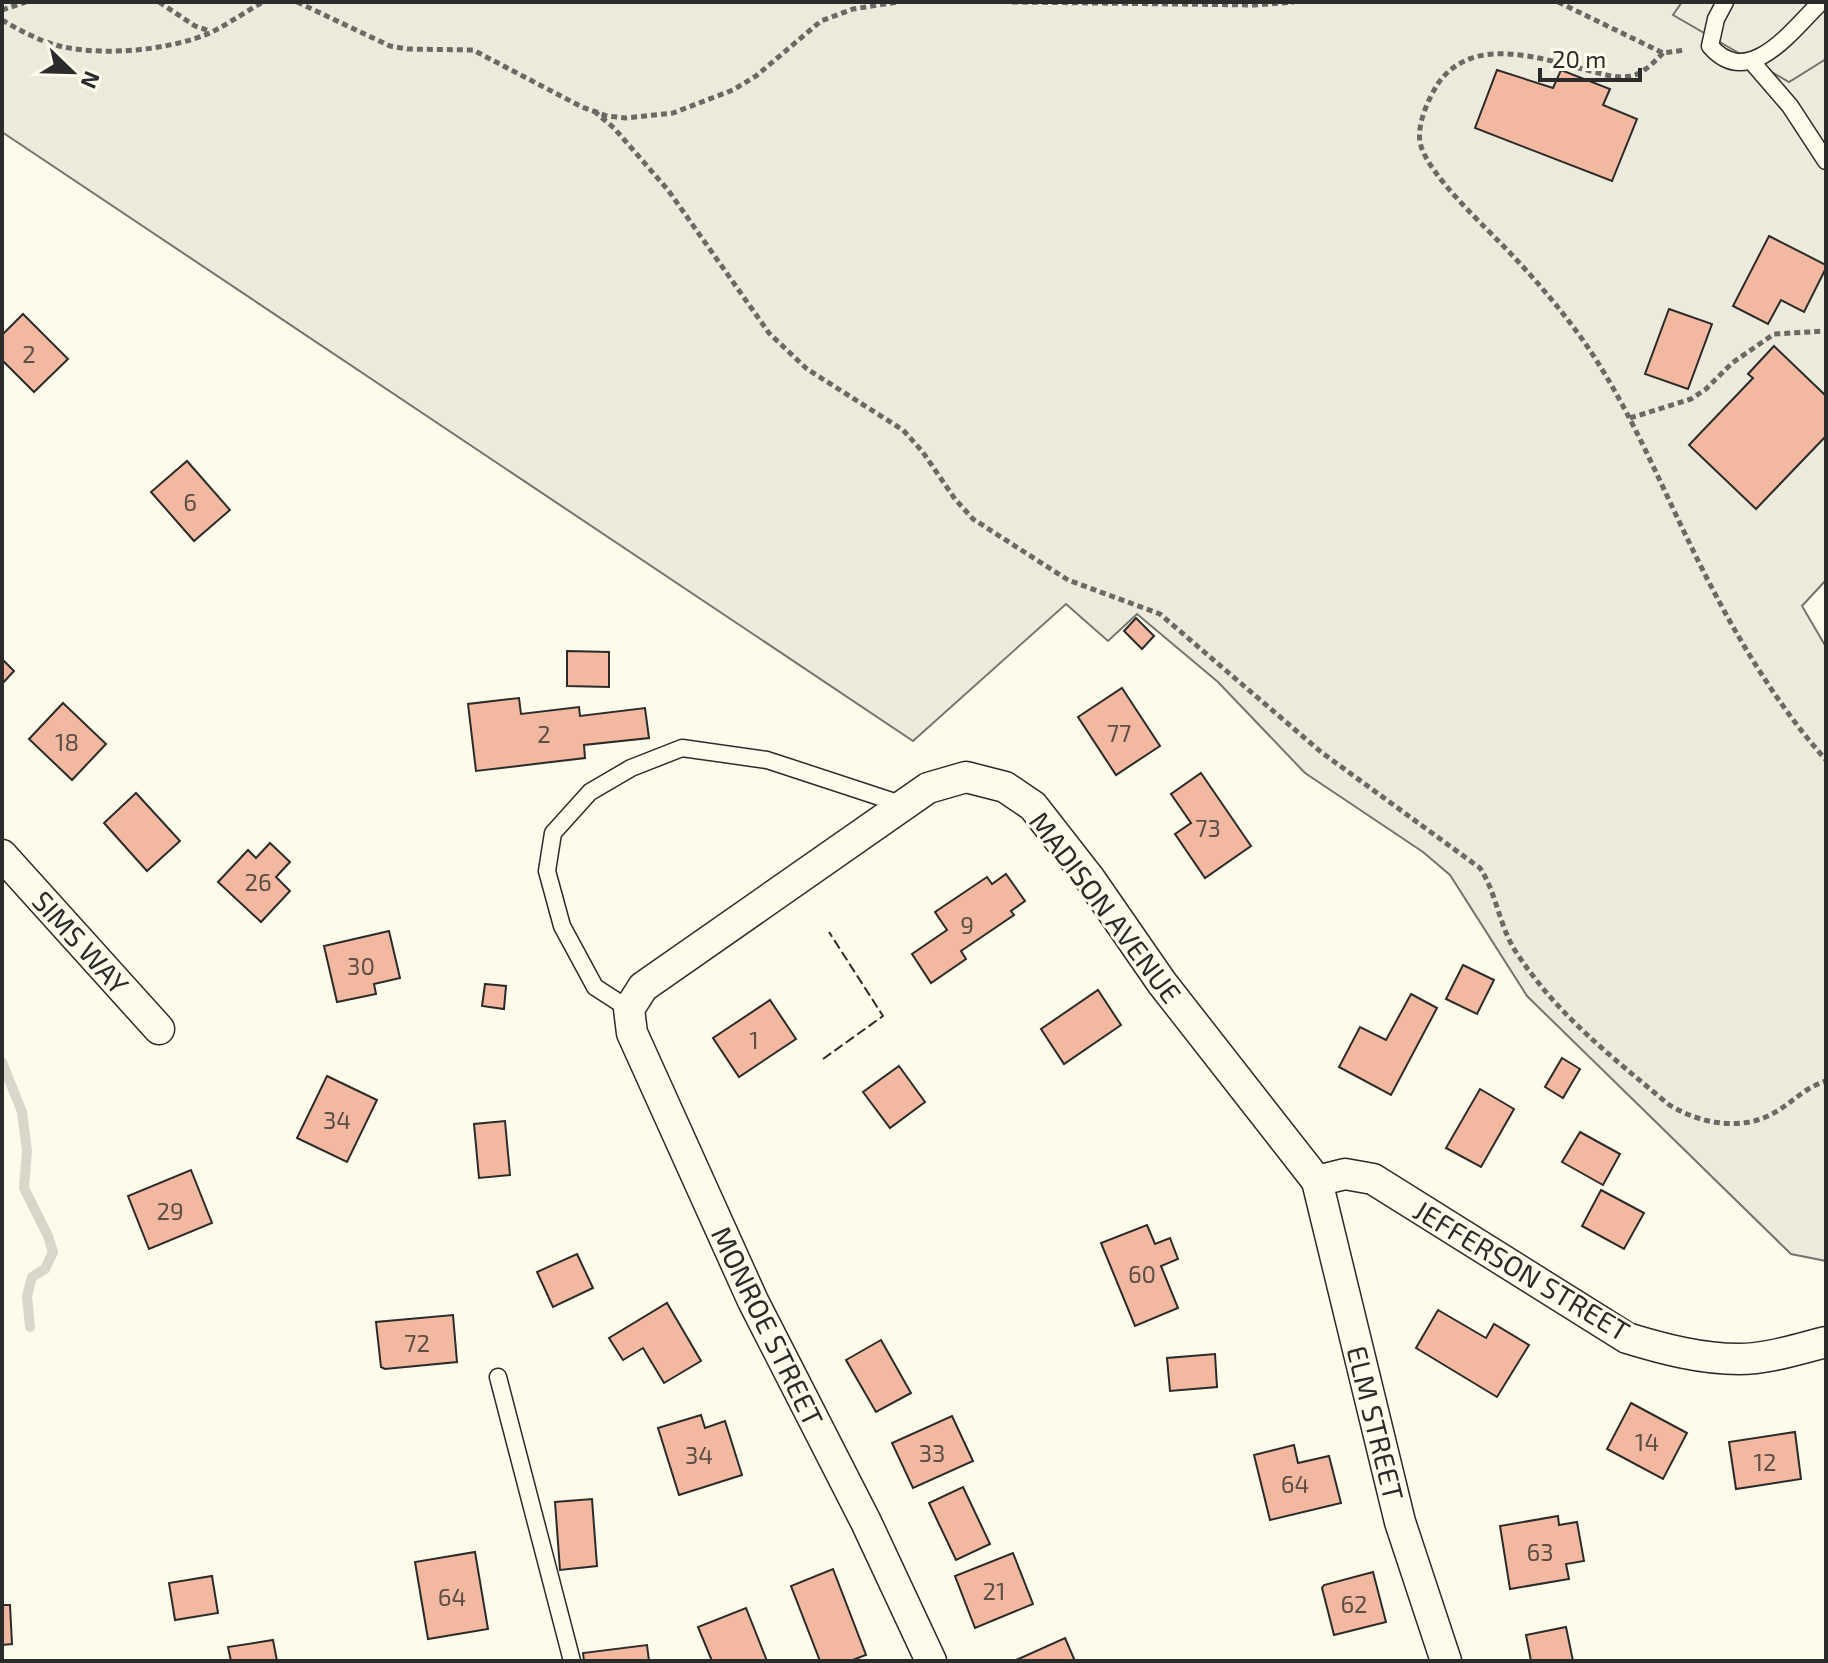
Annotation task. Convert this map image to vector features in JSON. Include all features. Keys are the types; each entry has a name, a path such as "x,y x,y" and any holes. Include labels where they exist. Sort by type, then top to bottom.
{"street":[{"name":"MADISON AVENUE","path":"636,998 928,788 966,777 1005,787 1033,806 1090,879 1162,983 1317,1181"},
{"name":"SIMS WAY","path":"2,855 159,1029"},
{"name":"MONROE STREET","path":"636,998 632,1033 753,1301 866,1522 931,1661"},
{"name":"JEFFERSON STREET","path":"1317,1181 1345,1174 1373,1179 1627,1338 1678,1352 1740,1359 1780,1354 1826,1342"},
{"name":"ELM STREET","path":"1317,1181 1400,1522 1446,1661"}],"lane":[{"path":"1725,2 1716,19 1710,46 1726,60 1752,62 1769,52 1821,2"},
{"path":"1752,62 1790,106 1826,161"},
{"path":"636,998 595,987 562,926 547,871 553,833 590,792 631,768 682,748 767,760 904,805"},
{"path":"498,1377 572,1661"}],"path":[{"path":"2,10 26,2"},
{"path":"159,2 195,26 213,31"},
{"path":"2,20 62,47 155,48 186,42 213,31 263,2"},
{"path":"297,2 390,46 473,50 594,111 607,116 647,117 673,113 733,90 756,76 821,21 837,13 898,2"},
{"path":"1012,2 1240,5 1294,2"},
{"path":"1558,2 1663,53 1646,70 1634,76 1615,77 1504,53 1481,53 1462,61 1438,84 1423,117 1420,142 1437,172 1513,255 1594,355 1630,418 1715,595 1798,728 1826,760"},
{"path":"594,111 622,137 668,190 769,333 807,369 903,430 973,519 1068,580 1160,614 1321,752 1480,868 1489,883 1515,951 1562,1013 1668,1104 1698,1119 1746,1124 1769,1116 1809,1087 1826,1081"},
{"path":"1630,418 1691,399 1732,363 1774,334 1826,331"}],"shaded area":[{"path":"2,2 1826,2 1826,580 1802,606 1826,647 1826,1261 1791,1254 1527,996 1450,875 1423,852 1305,773 1218,682 1137,614 1108,641 1066,604 913,741 2,132"},
{"path":"1682,2 1826,2 1826,59 1789,82 1673,15"}],"building":[{"path":"1497,70 1553,88 1561,70 1610,89 1603,105 1637,119 1612,181 1475,128"},
{"path":"1769,236 1826,265 1826,268 1804,312 1781,300 1768,324 1733,306"},
{"path":"1669,309 1712,324 1688,389 1645,374"},
{"path":"23,314 68,359 34,392 2,360 2,335"},
{"path":"1774,346 1826,396 1826,436 1756,509 1689,445 1753,378 1748,374"},
{"path":"187,461 230,510 194,541 151,492"},
{"path":"1136,618 1154,636 1142,649 1124,631"},
{"path":"567,651 609,652 609,687 567,686"},
{"path":"2,659 14,671 2,684"},
{"path":"1122,688 1160,746 1116,775 1078,717"},
{"path":"519,698 521,714 579,707 580,716 645,708 649,738 584,745 585,758 476,771 468,704"},
{"path":"63,703 106,744 72,780 29,739"},
{"path":"1201,773 1251,846 1205,878 1175,834 1191,823 1171,794"},
{"path":"136,793 180,841 147,871 104,823"},
{"path":"270,843 290,862 276,877 290,891 261,922 218,882 248,850 256,858"},
{"path":"1006,874 1025,901 1011,911 1014,915 961,951 966,959 931,983 912,954 947,930 935,912 987,877 992,884"},
{"path":"389,931 400,978 374,984 376,994 337,1002 324,946"},
{"path":"1463,965 1494,980 1477,1014 1446,999"},
{"path":"485,984 506,986 504,1009 482,1006"},
{"path":"1098,990 1121,1025 1064,1064 1041,1029"},
{"path":"1411,994 1437,1008 1391,1095 1339,1067 1360,1027 1386,1040"},
{"path":"770,1000 796,1039 739,1077 713,1038"},
{"path":"1562,1058 1580,1069 1563,1098 1545,1087"},
{"path":"899,1066 925,1102 890,1128 863,1092"},
{"path":"327,1076 377,1100 347,1162 297,1138"},
{"path":"1480,1089 1514,1109 1481,1167 1446,1148"},
{"path":"505,1121 510,1175 479,1178 474,1124"},
{"path":"1580,1132 1620,1154 1603,1185 1562,1162"},
{"path":"191,1170 212,1223 149,1249 128,1196"},
{"path":"1601,1190 1644,1213 1624,1249 1582,1226"},
{"path":"1147,1225 1155,1244 1170,1238 1178,1259 1161,1266 1178,1308 1135,1326 1101,1243"},
{"path":"577,1254 593,1288 553,1307 537,1272"},
{"path":"667,1303 701,1361 664,1383 643,1348 623,1360 609,1338"},
{"path":"1438,1310 1486,1338 1494,1324 1529,1345 1497,1397 1416,1348"},
{"path":"453,1315 457,1362 381,1367 376,1322"},
{"path":"881,1340 911,1393 876,1412 846,1360"},
{"path":"1215,1354 1217,1387 1170,1391 1167,1358"},
{"path":"1631,1403 1687,1433 1663,1479 1607,1449"},
{"path":"701,1415 705,1428 725,1421 742,1475 679,1495 658,1428"},
{"path":"952,1416 973,1461 913,1488 892,1443"},
{"path":"1795,1432 1801,1479 1736,1489 1729,1442"},
{"path":"1294,1445 1298,1463 1329,1456 1341,1503 1270,1520 1254,1455"},
{"path":"963,1487 990,1544 956,1560 929,1503"},
{"path":"592,1499 597,1566 560,1570 555,1502"},
{"path":"1558,1516 1559,1525 1577,1522 1584,1561 1566,1564 1569,1579 1510,1589 1500,1526"},
{"path":"475,1552 488,1629 428,1639 415,1562"},
{"path":"1013,1553 1033,1604 975,1628 955,1576"},
{"path":"833,1569 866,1655 850,1661 820,1661 791,1586"},
{"path":"1373,1572 1386,1622 1334,1635 1322,1588"},
{"path":"212,1576 218,1613 175,1620 169,1583"},
{"path":"2,1605 10,1605 12,1644 2,1645"},
{"path":"746,1608 767,1661 712,1661 698,1627"},
{"path":"1566,1627 1573,1661 1531,1661 1526,1635"},
{"path":"1065,1638 1075,1661 1014,1661"},
{"path":"273,1640 277,1661 231,1661 228,1647"},
{"path":"647,1645 649,1661 584,1661 583,1653"}],"waterway":[{"path":"2,1062 22,1112 27,1151 24,1188 53,1252 45,1269 32,1277 27,1296 30,1327"}],"fence":[{"path":"823,1059 883,1016 829,932"}]}
